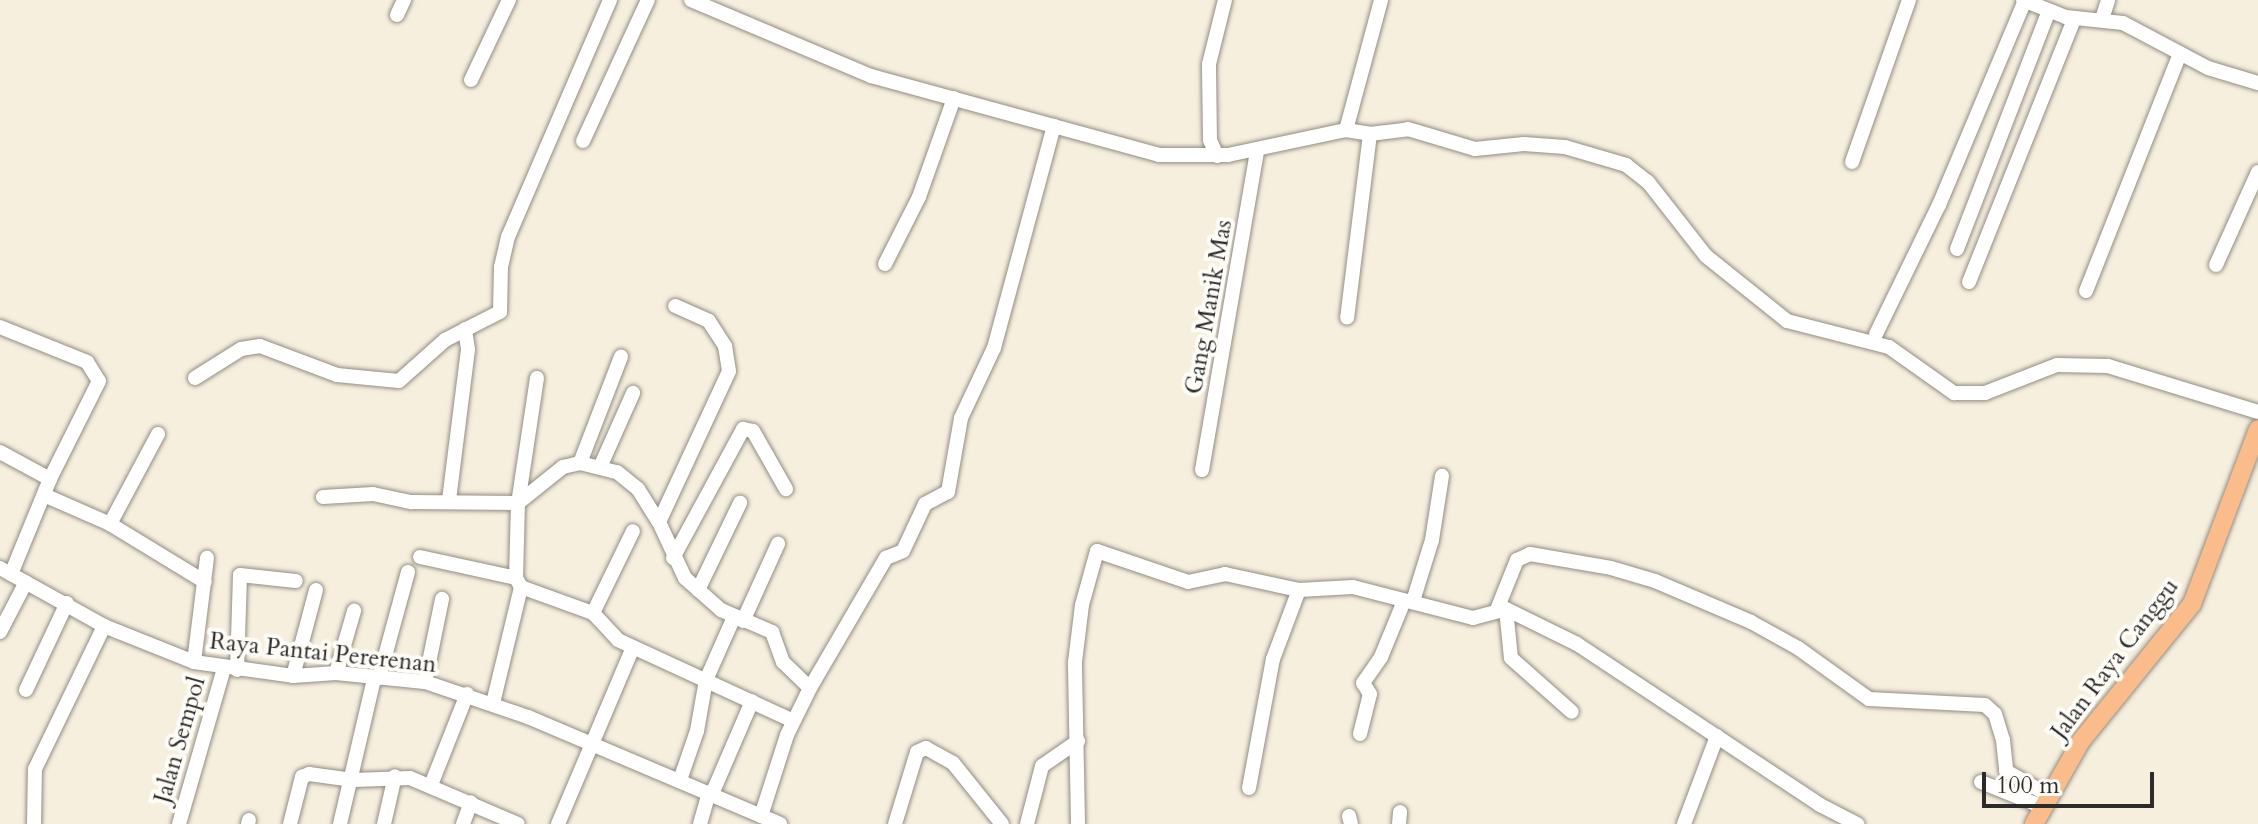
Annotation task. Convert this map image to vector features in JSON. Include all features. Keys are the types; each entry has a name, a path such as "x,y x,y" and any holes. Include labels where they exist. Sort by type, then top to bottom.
{"main road":[{"name":"Jalan Raya Canggu","path":"2042,809 2081,741 2192,604 2258,429"}],"street":[{"path":"397,15 404,0"},
{"path":"471,80 509,0"},
{"path":"195,378 241,349 260,346 337,375 389,383 465,329 500,312 501,267 508,237 610,0"},
{"path":"583,141 648,0"},
{"path":"691,0 871,76 1159,155 1217,156 1257,151 1346,130 1370,134 1408,129 1475,149 1524,144 1565,147 1626,165 1648,182 1706,256 1787,321 1889,347 1954,393 1985,393 2057,365 2108,366 2258,412"},
{"path":"1217,156 1210,140 1209,64 1225,0"},
{"path":"1346,130 1381,0"},
{"path":"1852,162 1909,0"},
{"path":"1876,334 1939,205 2024,0 2074,19 2123,23 2180,54 2258,83"},
{"path":"2102,19 2108,0"},
{"path":"1957,249 2049,11"},
{"path":"1969,282 2074,19"},
{"path":"2086,291 2180,54"},
{"path":"885,264 919,197 954,98"},
{"path":"761,816 793,721 810,688 886,558 903,551 930,500 948,492 961,418 1002,322 1054,126"},
{"path":"1347,318 1370,134"},
{"name":"Gang Manik Mas","path":"1202,470 1257,151"},
{"path":"2216,265 2258,172"},
{"path":"659,522 729,371 725,346 709,321 675,306"},
{"path":"0,327 87,362 97,373 91,402 6,571"},
{"path":"449,500 468,349 465,329"},
{"path":"580,463 621,357"},
{"path":"493,703 518,583 518,503 537,378"},
{"path":"601,465 633,393"},
{"path":"673,558 743,429 753,431 786,489"},
{"path":"110,524 158,434"},
{"path":"0,452 50,479"},
{"path":"323,497 373,494 412,502 518,503 563,467 580,463 601,465 638,489 659,522 673,558 698,590 738,619 772,632 783,662 810,688"},
{"path":"1360,734 1370,694 1363,683 1381,657 1432,540 1442,476"},
{"path":"44,495 110,524 205,582"},
{"path":"698,590 740,503"},
{"path":"593,613 633,531"},
{"path":"680,780 700,722 706,680 778,544"},
{"path":"1078,824 1077,633 1097,551 1188,582 1225,574 1299,590 1340,586 1473,618 1502,608 1577,644 1857,824"},
{"path":"1572,712 1511,658 1502,608 1517,560 1530,554 1611,568 1655,581 1762,628 1869,699 1985,705 1998,725 2006,771 2042,809"},
{"path":"420,557 518,583 593,613 618,640 793,721"},
{"path":"194,662 207,558"},
{"name":"Raya Pantai Pererenan","path":"6,571 104,626 194,662 293,676 336,673 425,682 493,703 780,824"},
{"path":"340,824 408,572"},
{"name":"Jalan Sempol","path":"179,824 231,669 240,575 296,581"},
{"path":"0,632 26,582"},
{"path":"293,676 316,590"},
{"path":"1249,788 1273,659 1299,590"},
{"path":"425,682 442,599"},
{"path":"26,690 67,603"},
{"path":"336,673 354,611"},
{"path":"34,824 35,769 104,626"},
{"path":"558,824 594,746 633,647"},
{"path":"431,785 467,694"},
{"path":"700,824 710,793 752,701"},
{"path":"1684,824 1717,736"},
{"path":"1027,824 1036,776 1052,757 1078,741"},
{"path":"895,824 917,752 926,748 953,763 1002,824"},
{"path":"384,824 395,776"},
{"path":"290,824 302,777 353,780 395,776 431,785 518,824"},
{"path":"1981,782 2042,809"},
{"path":"463,824 471,802"}]}
